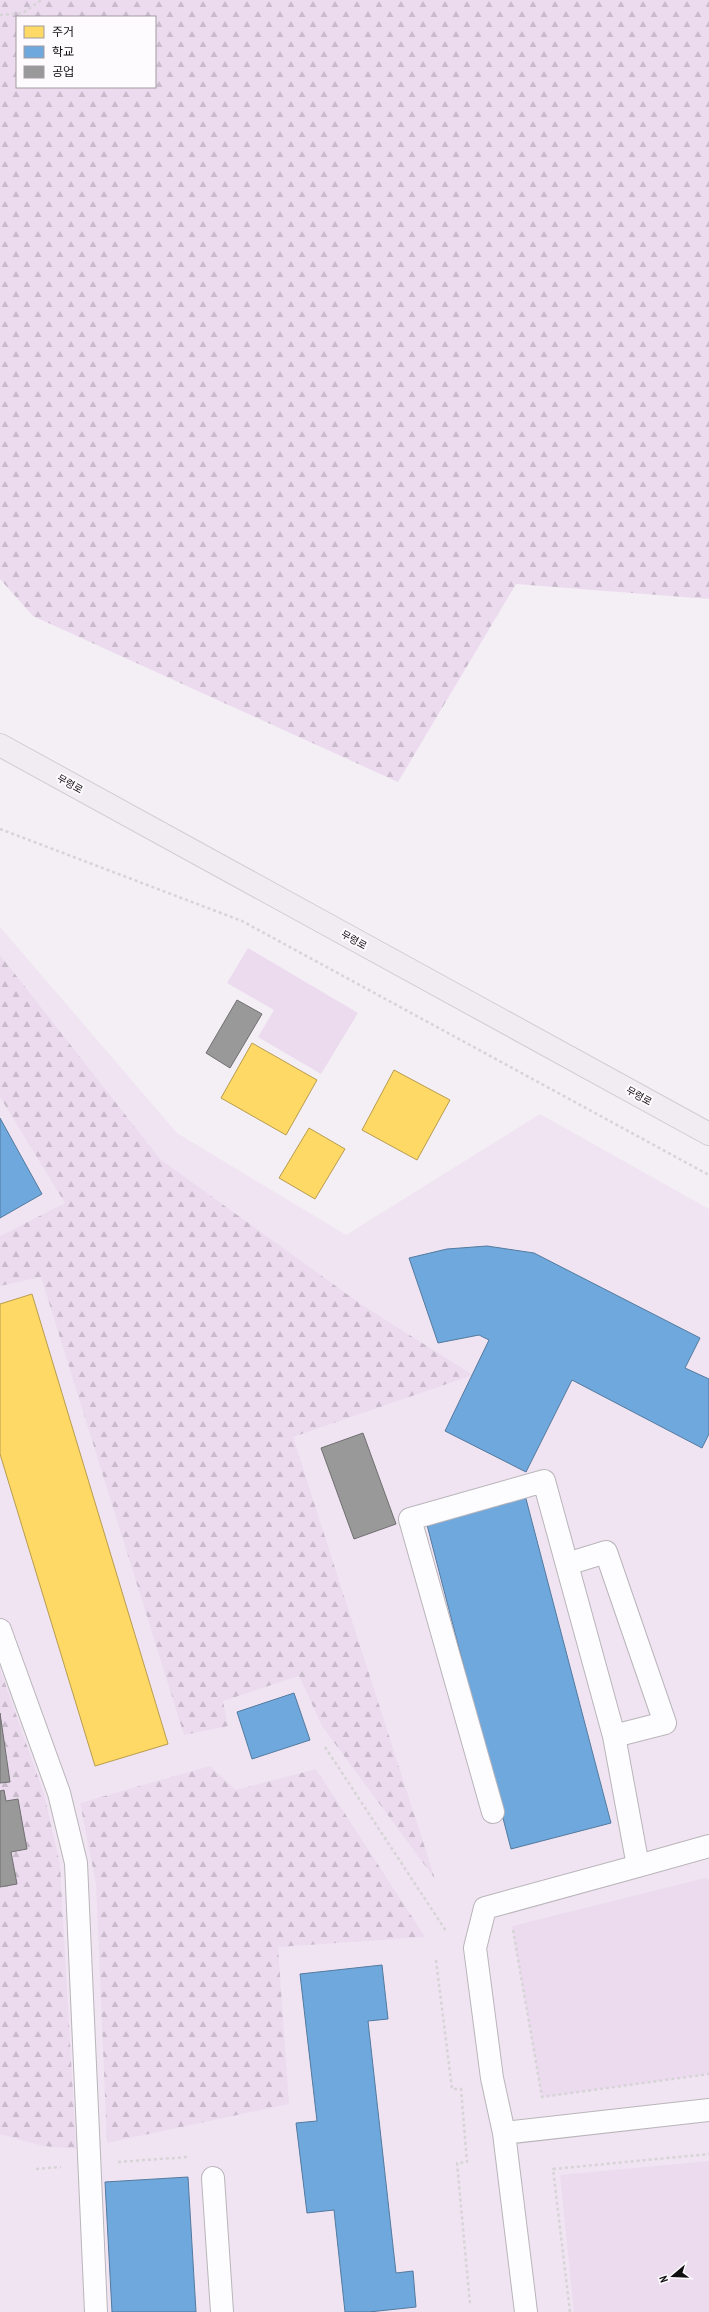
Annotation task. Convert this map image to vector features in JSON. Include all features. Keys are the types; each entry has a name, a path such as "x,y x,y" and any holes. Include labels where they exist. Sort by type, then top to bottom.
{"main road":[{"name":"무령로","path":"0,746 709,1134"}],"lane":[{"path":"493,1812 410,1519 544,1481 614,1736 638,1866"},
{"path":"567,1564 606,1552 666,1723 614,1736"},
{"path":"0,1630 59,1793 76,1862 96,2312"},
{"path":"526,2312 504,2133 492,2078 475,1948 485,1908 709,1846"},
{"path":"504,2133 709,2110"},
{"path":"213,2178 222,2312"}],"path":[{"path":"0,15 23,13 41,0"},
{"path":"0,829 242,921 709,1175"},
{"path":"325,1747 446,1931"},
{"path":"512,1926 542,2097 709,2074"},
{"path":"436,1960 452,2089 461,2089 467,2162 457,2163 470,2304"},
{"path":"570,2312 553,2169 709,2154"},
{"path":"90,2165 188,2157"}],"shaded area":[{"path":"0,927 177,1133 346,1235 540,1114 709,1209 709,2312 0,2312"}],"green space":[{"path":"0,0 709,0 709,599 516,584 398,782 33,616 0,579"},
{"path":"248,948 358,1013 321,1074 258,1037 274,1010 227,983"},
{"path":"0,955 160,1159 362,1305 473,1375 293,1437 435,1879 322,1726 299,1676 223,1701 228,1726 184,1735 41,1277 0,1286 0,1236 65,1203 0,1097"},
{"path":"0,1669 44,1794 60,1864 76,2149 43,2146 0,2134"},
{"path":"210,1766 236,1790 316,1769 425,1937 278,1947 289,2104 107,2143 96,1884 80,1803"},
{"path":"705,1878 709,1879 709,2074 542,2097 512,1926"},
{"path":"709,2161 709,2312 574,2312 560,2175"}],"building: 주거":[{"path":"252,1043 317,1080 286,1135 221,1098"},
{"path":"394,1070 450,1100 417,1160 362,1130"},
{"path":"309,1128 345,1149 315,1199 279,1178"},
{"path":"32,1294 168,1744 95,1766 0,1454 0,1304"}],"building: 학교":[{"path":"0,1118 42,1194 0,1218"},
{"path":"487,1246 534,1253 700,1338 685,1368 709,1379 709,1434 702,1448 572,1380 526,1472 445,1431 489,1340 479,1335 438,1343 409,1258 447,1249"},
{"path":"525,1495 611,1823 511,1849 426,1521"},
{"path":"294,1693 310,1740 252,1759 237,1712"},
{"path":"382,1965 388,2019 368,2021 396,2273 413,2271 416,2307 369,2312 345,2312 334,2210 307,2213 296,2123 317,2121 300,1974"},
{"path":"188,2177 196,2312 112,2312 105,2182"}],"building: 공업":[{"path":"237,1000 262,1014 230,1068 206,1053"},
{"path":"363,1433 396,1524 354,1539 321,1448"},
{"path":"0,1713 10,1782 0,1783"},
{"path":"4,1790 6,1801 18,1799 27,1849 11,1852 17,1884 0,1887 0,1791"}]}
